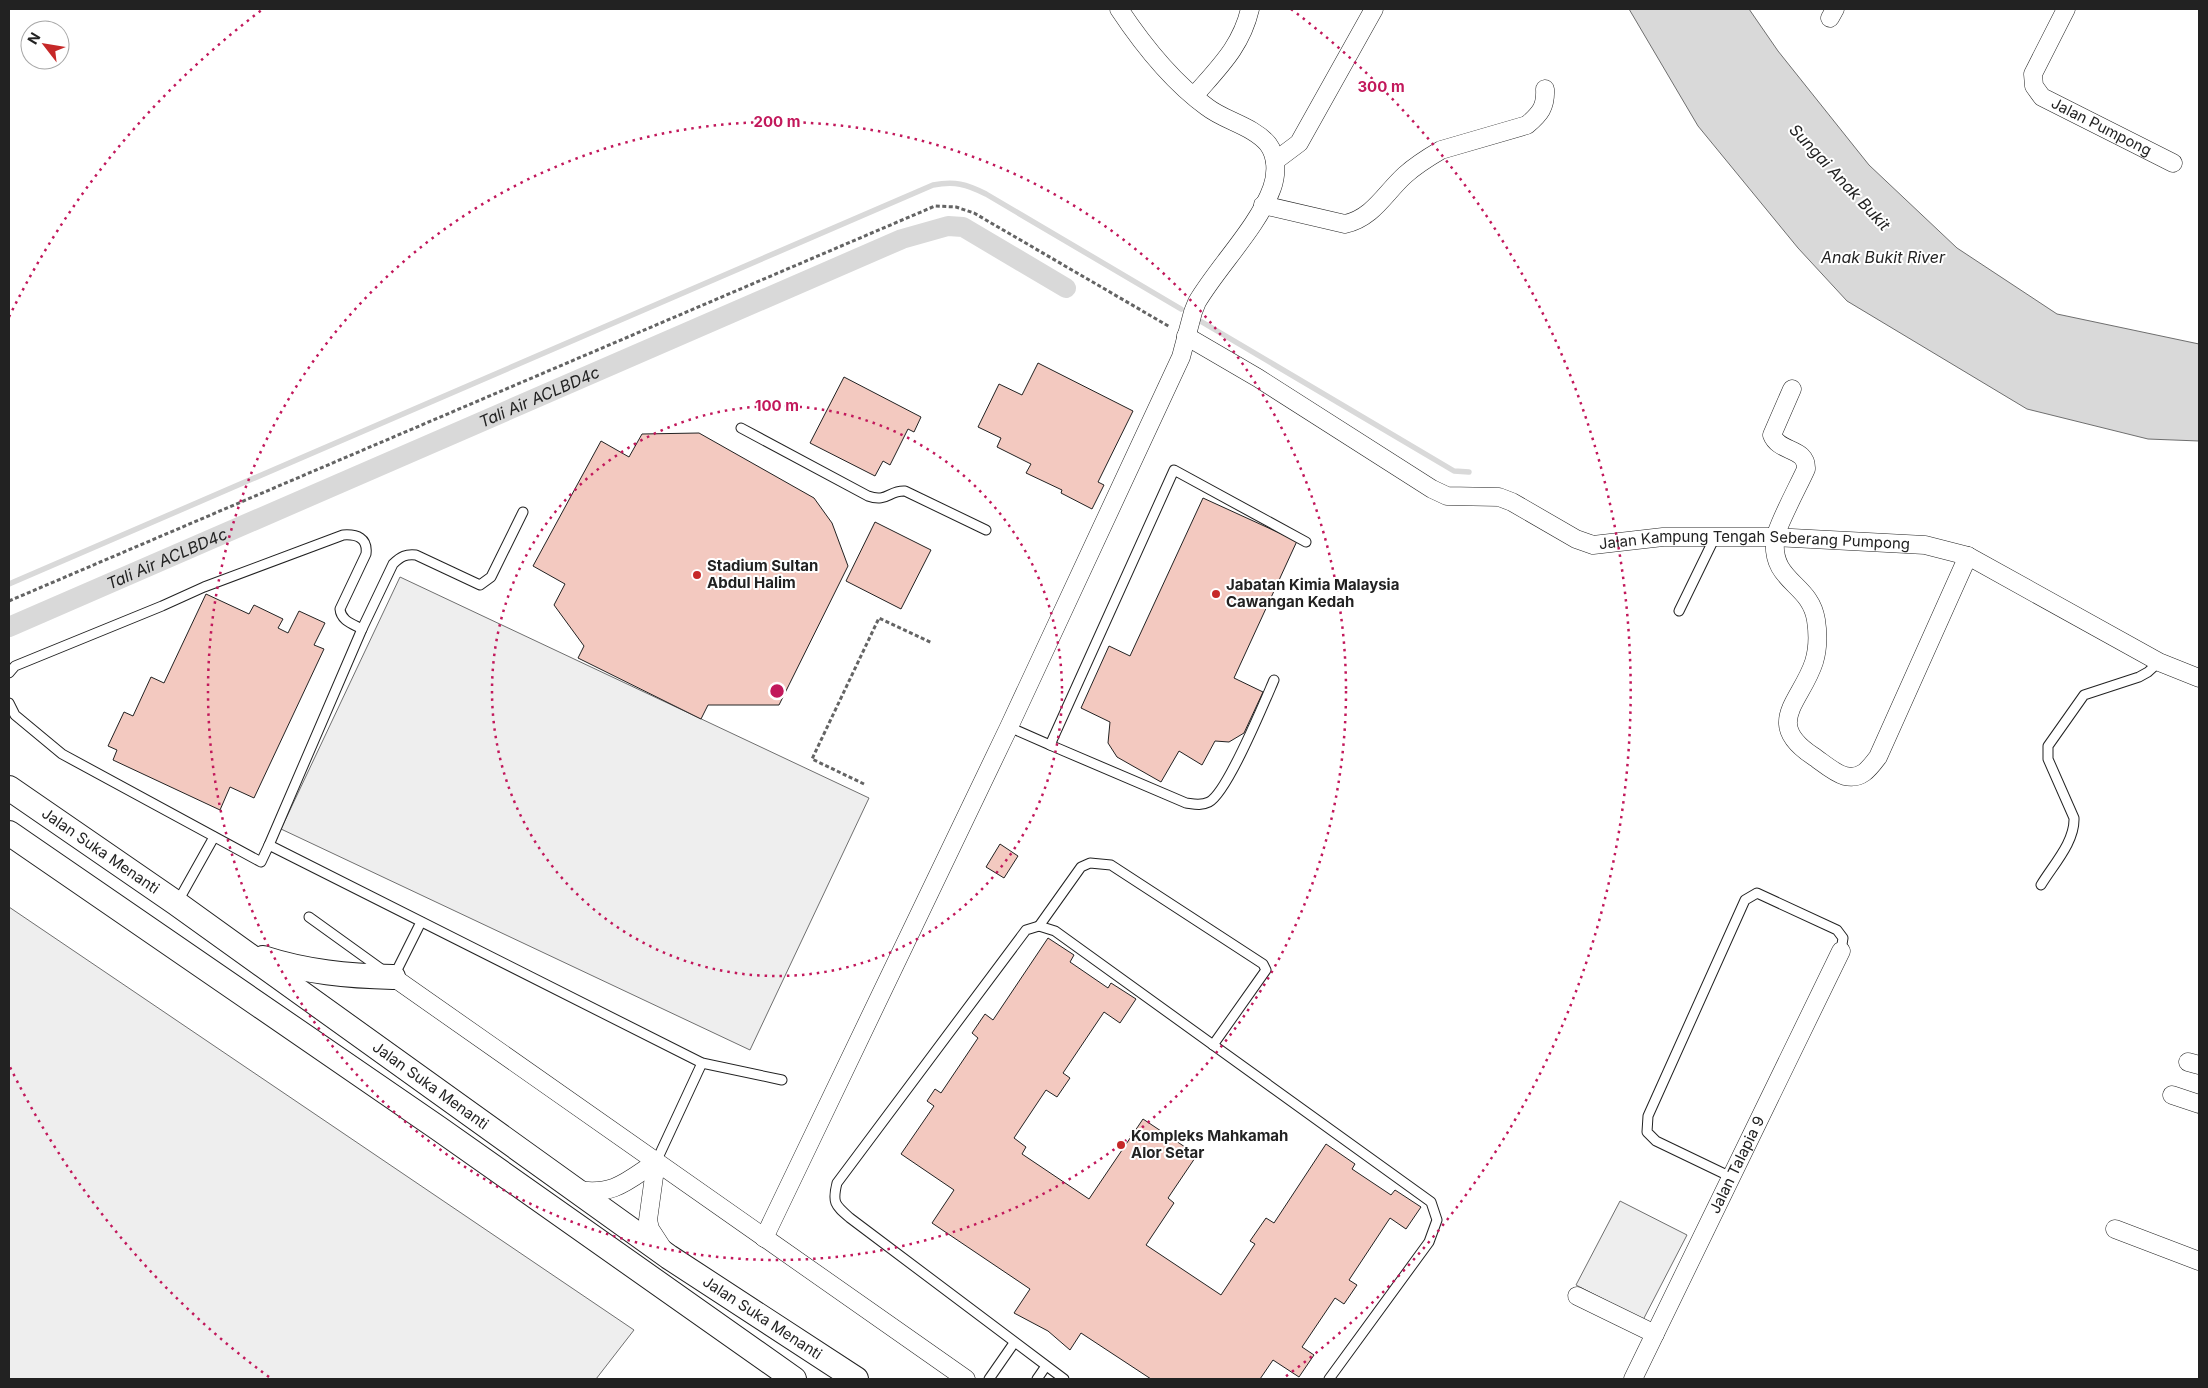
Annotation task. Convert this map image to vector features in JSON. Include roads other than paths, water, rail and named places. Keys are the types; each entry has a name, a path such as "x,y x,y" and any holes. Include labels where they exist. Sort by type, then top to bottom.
{"main road":[{"name":"Jalan Suka Menanti","path":"9,788 176,903 670,1257 856,1379"},
{"name":"Jalan Suka Menanti","path":"9,833 447,1134 794,1379"},
{"path":"236,946 264,958 317,972 393,977"}],"street":[{"path":"764,1238 1009,727 1181,357 1192,312 1200,297 1263,206 1274,181 1275,161 1272,151 1263,139 1254,132 1220,116 1194,96 1148,51 1119,9"},
{"path":"1194,96 1229,56 1245,28 1250,9"},
{"path":"1275,161 1299,143 1374,9"},
{"name":"Jalan Pumpong","path":"2066,9 2033,74 2034,86 2042,97 2173,162"},
{"path":"1263,206 1345,224 1357,221 1368,214 1404,176 1441,150 1527,125 1534,120 1545,102 1545,90"},
{"name":"Jalan Kampung Tengah Seberang Pumpong","path":"1186,336 1258,378 1432,489 1447,496 1499,497 1512,502 1576,539 1593,545 1663,537 1775,537 1925,545 1968,556 2160,662 2199,678"},
{"path":"1792,388 1772,435 1778,444 1804,457 1806,469 1775,537 1775,560 1781,571 1806,596 1813,608 1817,640 1814,662 1788,717 1788,729 1791,738 1800,747 1842,775 1854,777 1863,774 1878,757 1968,556"},
{"name":"Jalan Talapia 9","path":"1632,1379 1841,951"},
{"path":"393,977 966,1379"},
{"path":"2172,1095 2199,1104"},
{"path":"574,1190 594,1193 607,1191 656,1162"},
{"path":"656,1162 648,1220 656,1239 670,1257"},
{"path":"2115,1229 2199,1261"},
{"path":"1577,1296 1655,1334"}],"lane":[{"path":"741,428 868,496 880,499 905,490 986,530"},
{"path":"1050,745 1174,470 1306,542"},
{"path":"9,703 16,715 62,754 261,862 362,629 393,564 408,554 416,555 480,585 491,577 523,512"},
{"path":"9,673 15,666 204,587 343,535 360,537 365,541 367,547 366,554 340,609 340,614 344,619 362,629"},
{"path":"1679,611 1715,537"},
{"path":"2041,885 2072,837 2074,827 2074,818 2048,759 2048,746 2084,695 2139,677 2160,662"},
{"path":"1009,727 1186,803 1198,805 1210,802 1225,783 1274,680"},
{"path":"176,903 214,837"},
{"path":"268,845 702,1063 782,1080"},
{"path":"1064,1379 1014,1343 837,1207 834,1197 837,1183 1026,930 1039,926 1081,867 1090,863 1111,865 1263,964 1266,970 1213,1046"},
{"path":"1731,1178 1656,1141 1647,1132 1648,1116 1745,900 1757,893 1837,930 1843,938 1841,951"},
{"path":"309,918 393,977 421,922"},
{"path":"1039,926 1055,932 1431,1202 1437,1220 1429,1242 1330,1379"},
{"path":"656,1162 702,1063"},
{"path":"989,1379 1014,1343"},
{"path":"1036,1379 1046,1366"}],"water":[{"name":"Anak Bukit River","path":"1629,9 1749,9 1778,51 1869,165 1957,248 2057,314 2199,344 2199,441 2148,439 2027,409 1847,301 1798,248 1698,126"}],"waterway":[{"path":"9,584 933,185 960,184 986,194 1181,309"},
{"name":"Tali Air ACLBD4c","path":"9,627 902,239 948,226 963,227 1066,288"},
{"path":"1202,322 1454,471 1469,472"}],"place":[{"name":"Stadium Sultan Abdul Halim","path":"697,575"},
{"name":"Jabatan Kimia Malaysia Cawangan Kedah","path":"1216,594"},
{"name":"Kompleks Mahkamah Alor Setar","path":"1121,1145"}],"water label":[{"name":"Sungai Anak Bukit","path":"1840,177"}]}
